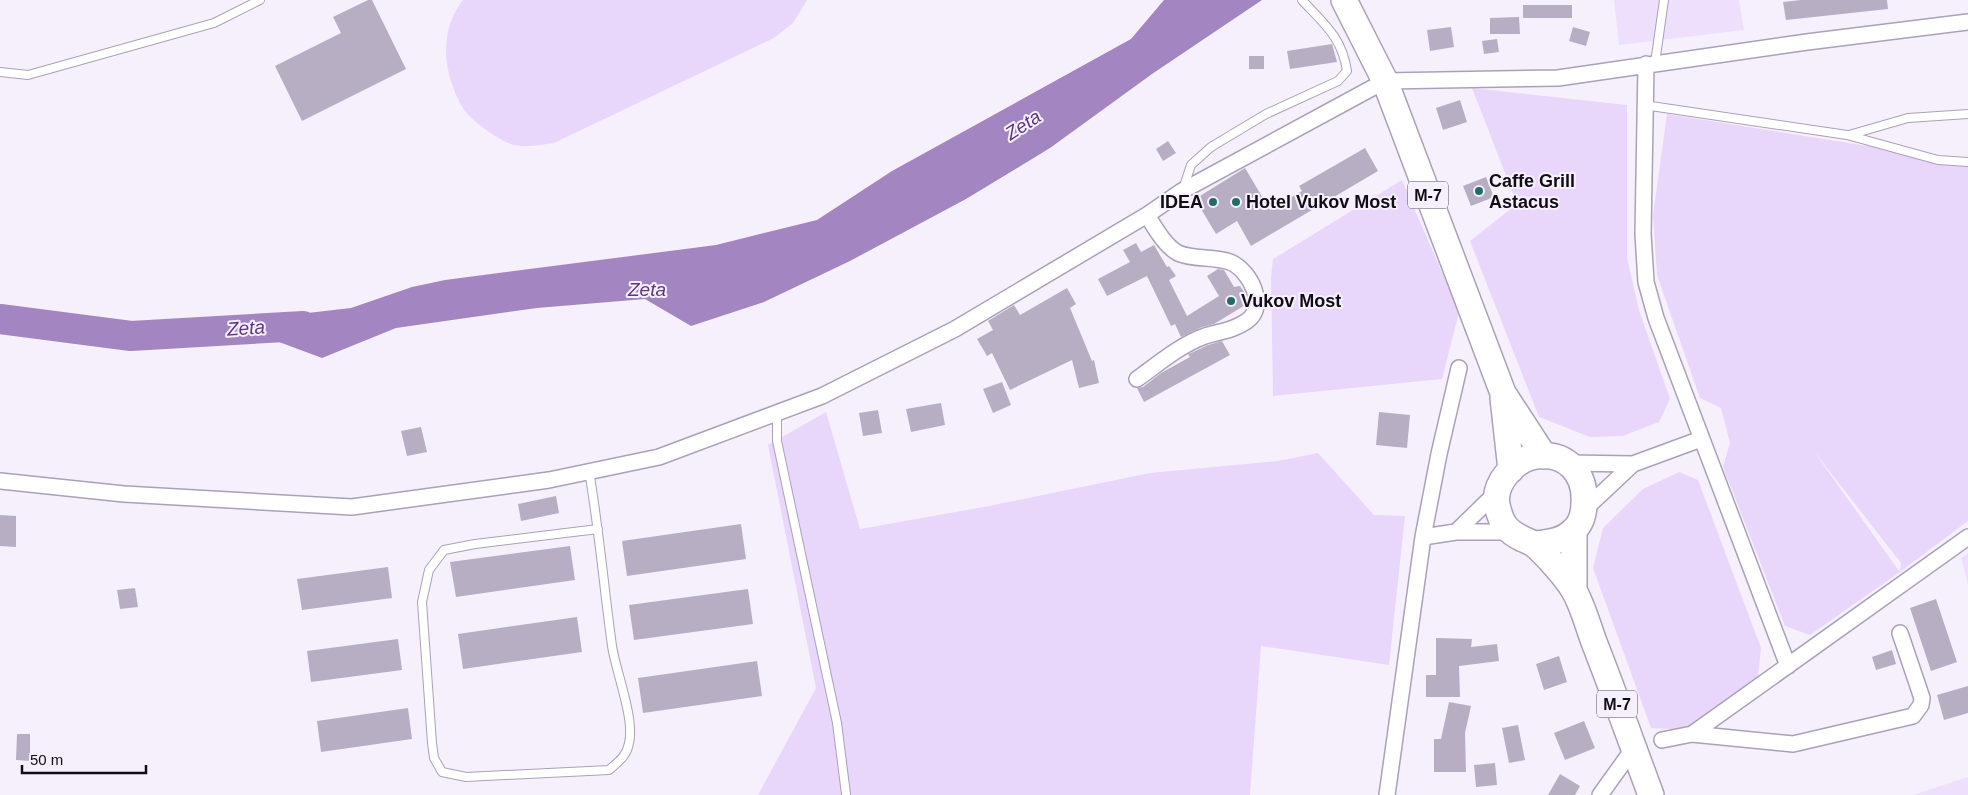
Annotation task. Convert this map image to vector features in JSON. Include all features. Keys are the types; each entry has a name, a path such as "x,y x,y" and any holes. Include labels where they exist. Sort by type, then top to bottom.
{"main road":[{"name":"M-7","path":"1344,0 1385,81 1502,394 1544,456"},
{"name":"M-7","path":"1502,394 1511,470"},
{"path":"1510,532 1502,522 1496,502 1496,493 1503,479 1524,460 1535,456 1544,456 1568,463"},
{"name":"M-7","path":"1568,463 1573,466 1582,478 1585,493 1579,520 1574,590"},
{"path":"1535,544 1550,543 1563,539 1579,520"},
{"name":"M-7","path":"1510,532 1535,544 1574,590 1651,795"}],"street":[{"path":"0,481 124,494 352,507 549,480 660,457 822,396 955,329 1147,215 1182,191 1385,81 1558,78 1807,42 1968,22"},
{"path":"1650,64 1644,105 1643,234 1646,282 1656,318 1788,666"},
{"path":"1137,379 1166,357 1204,337 1231,330 1249,319 1255,310 1256,300 1252,284 1242,270 1233,263 1217,258 1187,256 1177,252 1159,233 1147,215"},
{"path":"1387,795 1423,537 1439,454 1459,368"},
{"path":"1568,463 1634,464 1701,439"},
{"path":"1579,520 1634,464"},
{"path":"1456,532 1496,493"},
{"path":"1423,537 1456,532 1510,532"},
{"path":"1692,734 1968,538"},
{"path":"1662,740 1692,734 1793,744 1913,716 1921,705 1922,698 1900,633"},
{"path":"1600,795 1634,749"}],"lane":[{"path":"0,72 28,75 214,23 260,0"},
{"path":"1650,64 1664,0"},
{"path":"1182,191 1191,165 1211,147 1266,114 1338,81 1347,71 1345,54 1337,38 1303,1"},
{"path":"1644,105 1847,135 1938,160 1968,162"},
{"path":"1847,135 1908,118 1968,114"},
{"path":"777,414 777,441 837,724 846,794"},
{"path":"589,472 598,529 613,648 629,721 630,742 625,756 610,770 466,777 442,772 434,758 432,743 422,602 429,570 444,550 475,544 598,529"}],"shaded area":[{"path":"463,0 807,0 793,23 774,38 554,143 525,146 508,143 483,128 466,112 456,95 448,67 447,39 455,12"},
{"path":"1614,0 1739,0 1744,30 1619,45"},
{"path":"1472,88 1627,105 1627,258 1639,310 1670,399 1659,422 1623,436 1590,437 1539,417 1470,241 1517,204"},
{"path":"1667,114 1968,162 1968,521 1900,572 1810,635 1785,626 1723,467 1730,443 1721,408 1700,398 1657,275 1653,215","holes":["1813,450 1901,563 1899,571"]},
{"path":"1402,180 1459,312 1442,379 1273,396 1271,277 1273,259"},
{"path":"826,412 860,529 989,506 1150,473 1278,461 1318,453 1374,515 1405,516 1389,665 1261,646 1250,795 758,795 816,688 768,445"},
{"path":"1679,472 1698,480 1761,648 1758,678 1687,730 1651,728 1593,568 1603,528 1643,489"},
{"path":"1968,553 1968,584 1961,558"},
{"path":"1968,777 1968,795 1913,795"}],"water":[{"path":"1164,0 1262,0 1152,74 1050,148 966,199 850,261 764,302 691,326 645,299 537,308 396,328 322,358 271,339 263,329 264,318 351,308 412,287 445,280 716,245 817,220 892,171 1131,39"}],"building":[{"path":"368,0 372,0 406,69 302,121 275,66 341,33 333,17"},
{"path":"1801,0 1887,0 1888,9 1786,20 1783,2"},
{"path":"1523,5 1572,5 1572,18 1523,18"},
{"path":"1519,17 1520,34 1490,34 1490,18"},
{"path":"1451,27 1454,47 1430,51 1427,30"},
{"path":"1573,27 1590,32 1586,46 1569,41"},
{"path":"1497,39 1499,52 1484,54 1482,41"},
{"path":"1332,44 1337,62 1290,69 1287,51"},
{"path":"1249,56 1264,56 1264,69 1249,69"},
{"path":"1460,100 1467,122 1443,130 1436,108"},
{"path":"1168,141 1176,153 1163,161 1156,149"},
{"path":"1365,148 1378,171 1251,246 1237,221 1216,234 1195,199 1245,168 1270,210 1302,191 1299,186"},
{"name":"Caffe Grill Astacus","path":"1486,177 1494,197 1471,206 1463,186"},
{"path":"1136,243 1141,252 1154,245 1167,267 1169,266 1176,276 1169,280 1187,316 1219,296 1207,276 1218,269 1224,270 1234,287 1240,286 1246,295 1247,304 1214,324 1202,327 1181,337 1175,324 1171,326 1147,276 1107,296 1098,279 1130,262 1123,250"},
{"path":"1067,288 1076,304 1070,308 1092,361 1094,360 1099,383 1079,388 1072,360 1010,390 992,353 987,356 977,339 993,330 988,321 1014,305 1020,315"},
{"path":"1222,341 1230,355 1144,402 1137,388 1143,387 1161,373 1190,357 1188,354"},
{"path":"1002,382 1011,405 993,413 983,389"},
{"path":"941,403 945,425 911,432 906,409"},
{"path":"878,410 882,433 863,436 859,413"},
{"path":"1379,412 1410,415 1407,448 1376,445"},
{"path":"421,427 427,452 407,456 401,431"},
{"path":"556,496 559,513 521,521 518,504"},
{"path":"0,515 16,516 16,547 0,546"},
{"path":"741,524 746,559 627,576 622,541"},
{"path":"570,546 575,580 456,597 450,562"},
{"path":"388,567 392,598 302,610 297,579"},
{"path":"135,588 138,607 120,609 117,590"},
{"path":"748,589 753,624 634,640 629,605"},
{"path":"1936,599 1957,662 1931,671 1910,608"},
{"path":"577,617 582,652 463,669 458,634"},
{"path":"1436,638 1472,639 1471,647 1497,644 1499,661 1459,666 1460,697 1426,697 1426,675 1436,675"},
{"path":"398,639 402,670 311,682 307,651"},
{"path":"1892,650 1896,664 1876,670 1872,657"},
{"path":"1559,656 1567,682 1544,690 1536,664"},
{"path":"757,661 762,696 643,713 638,678"},
{"path":"1968,686 1968,713 1944,720 1937,695"},
{"path":"1449,702 1471,706 1465,733 1466,772 1434,772 1434,739 1441,739"},
{"path":"408,708 412,739 321,752 317,721"},
{"path":"1584,721 1595,748 1565,760 1554,733"},
{"path":"1518,725 1525,760 1509,763 1502,728"},
{"path":"17,734 30,734 30,761 16,760"},
{"path":"1495,763 1497,785 1476,787 1474,765"},
{"path":"1560,774 1580,786 1575,795 1548,795"}],"waterway":[{"name":"Zeta","path":"0,319 131,336 303,326"}],"place":[{"name":"Caffe Grill Astacus","path":"1479,191"},
{"name":"IDEA","path":"1213,202"},
{"name":"Hotel Vukov Most","path":"1236,202"},
{"name":"Vukov Most","path":"1231,301"}]}
